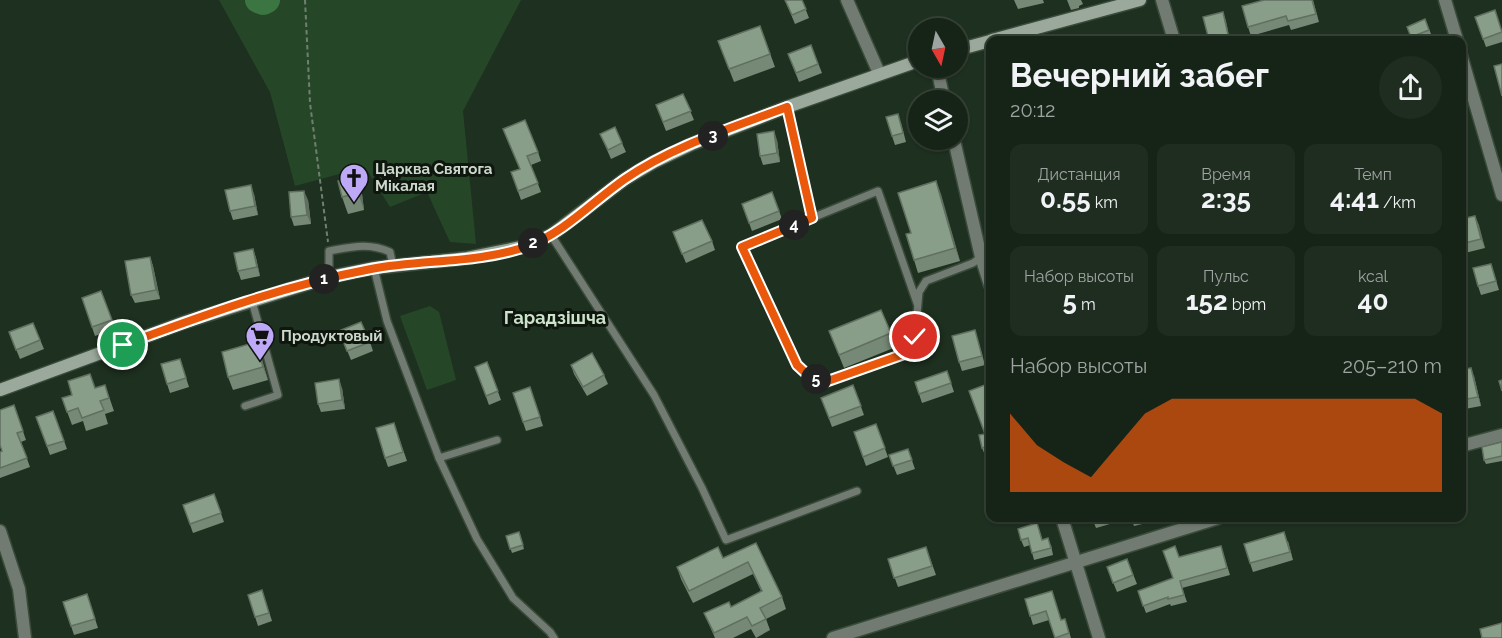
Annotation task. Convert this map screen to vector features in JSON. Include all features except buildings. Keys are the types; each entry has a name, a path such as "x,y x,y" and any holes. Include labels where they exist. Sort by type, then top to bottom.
{"street":[{"path":"847,0 879,73"},
{"path":"1009,36 1140,0"},
{"path":"1162,0 1173,36"},
{"path":"1445,0 1456,36"},
{"path":"968,47 986,42"},
{"path":"0,390 185,322 329,277 374,268 496,253 526,246 551,235 625,179 654,162 692,144 787,107 908,64"},
{"path":"1466,72 1502,195"},
{"path":"956,150 986,273"},
{"path":"1466,445 1502,435"},
{"path":"1063,522 1099,638"},
{"path":"833,638 864,633 1076,562 1205,522"},
{"path":"0,531 19,589 25,638"}],"lane":[{"path":"787,107 812,218"},
{"path":"918,306 878,191 742,247 797,365 810,377 825,382 907,353 915,337 918,306 919,292 926,281 973,263 981,257"},
{"path":"551,235 654,395 726,540 857,491"},
{"path":"329,277 329,251 363,245 380,247 390,252 393,266"},
{"path":"374,268 387,321 439,458 477,539 513,598 554,638"},
{"path":"244,406 278,395 252,301"},
{"path":"439,458 497,440"}],"path":[{"path":"305,0 310,104 329,251"}],"green space":[{"path":"219,0 521,0 463,111 476,244 450,242 427,192 390,207 365,167 295,186 270,92"},
{"path":"430,306 439,312 456,380 427,390 400,316"}],"waterway":[{"path":"258,0 263,2 267,0"}],"place":[{"name":"Царква Святога Мікалая","path":"354,204"},
{"name":"Продуктовый","path":"260,362"}],"district":[{"name":"Гарадзішча","path":"555,318"}],"route":[{"path":"123,345 185,322 329,277 374,268 467,258 526,246 551,235 625,179 654,162 692,144 787,107 812,218 742,247 797,365 810,377 825,382 907,353 915,337"}]}
